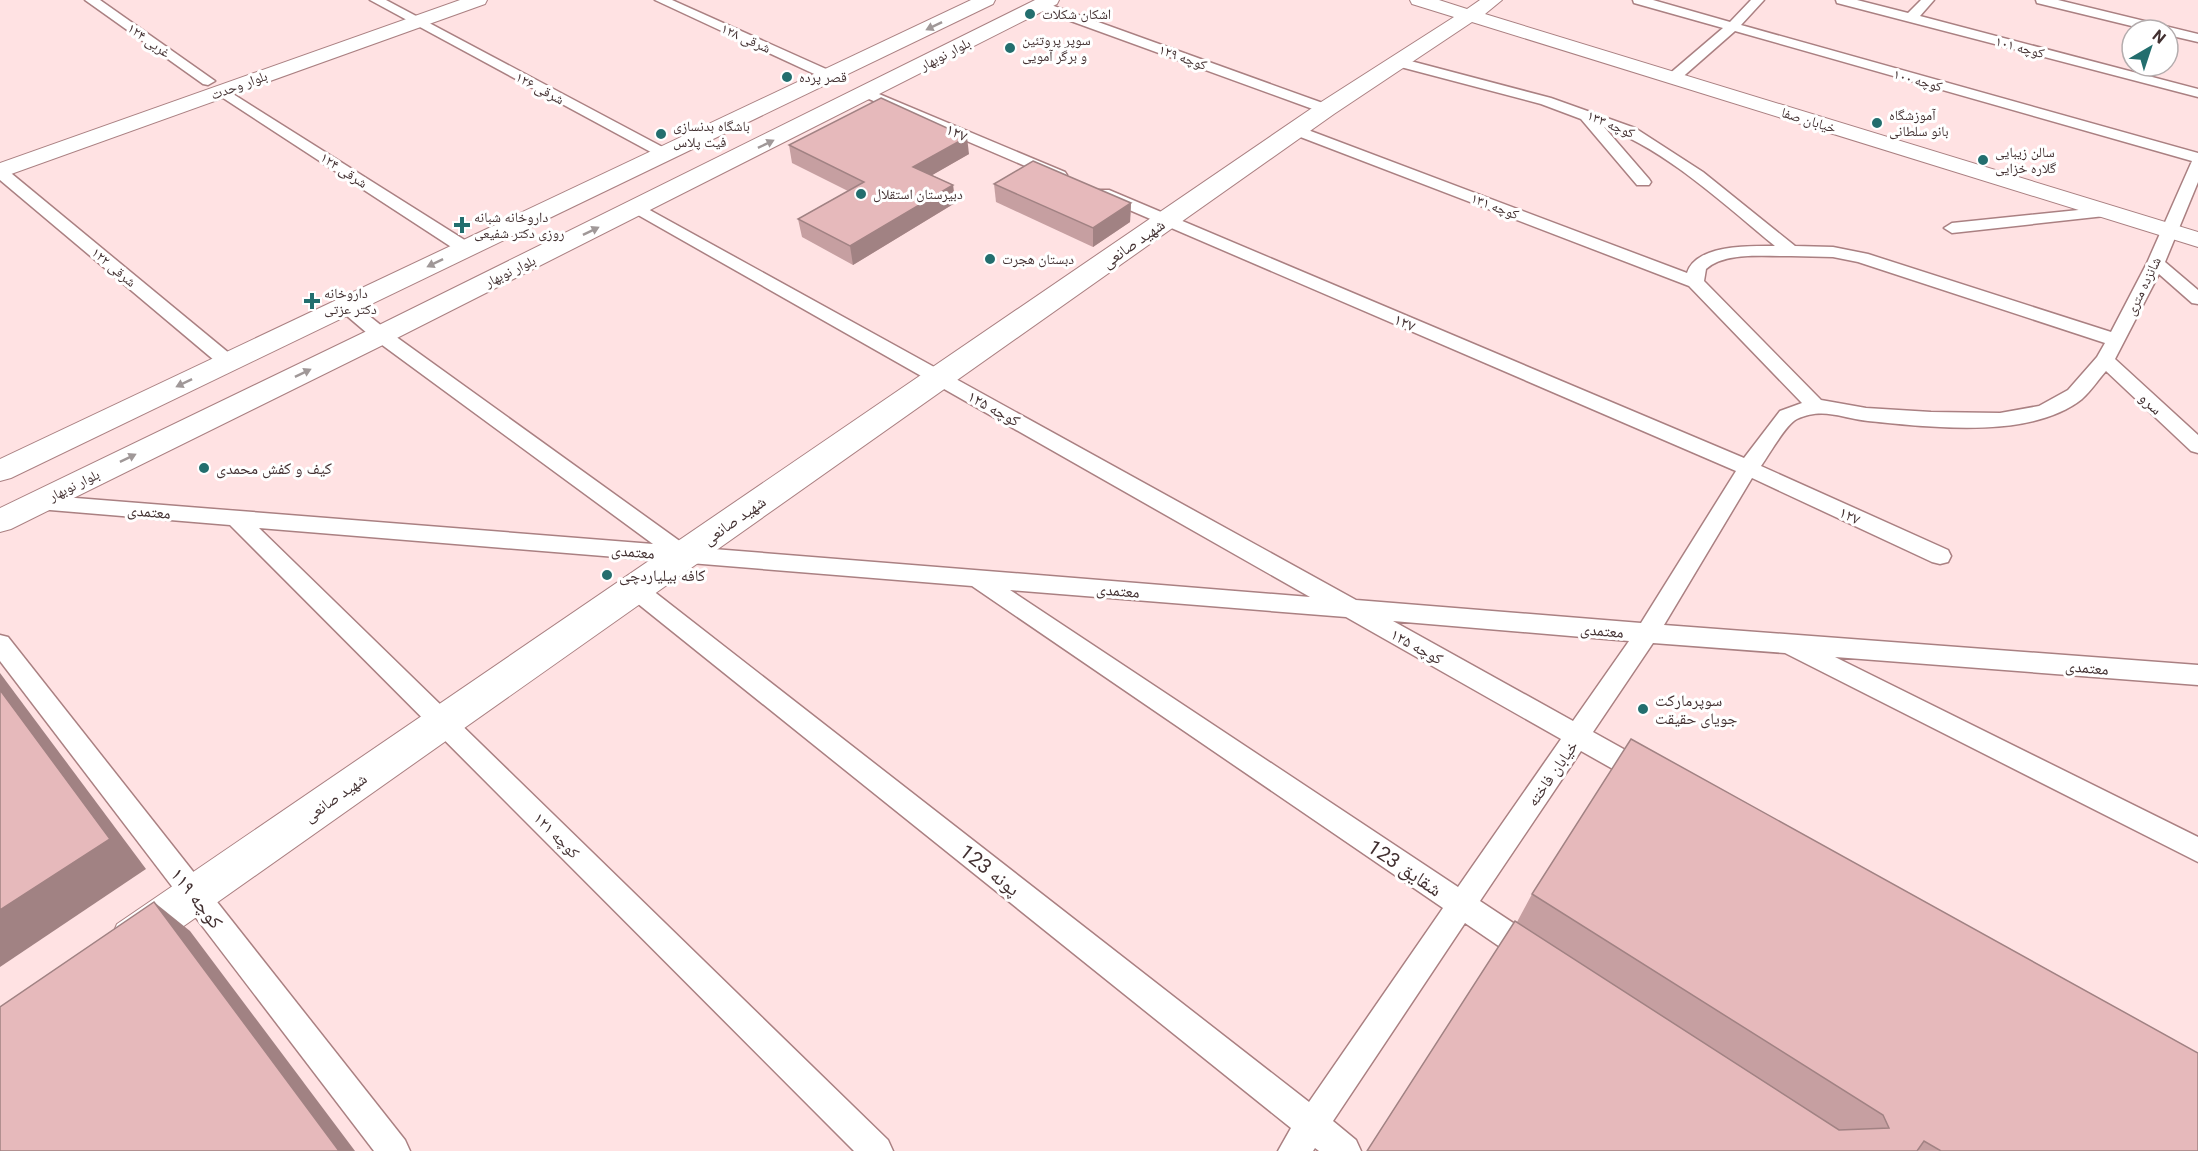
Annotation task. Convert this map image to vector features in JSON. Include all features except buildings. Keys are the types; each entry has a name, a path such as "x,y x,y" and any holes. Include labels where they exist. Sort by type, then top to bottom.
{"street":[{"name":"۱۲۴ غربی","path":"91,0 215,86"},
{"name":"۱۲۶ شرقی","path":"376,0 665,154"},
{"name":"بلوار وحدت","path":"408,17 435,0"},
{"name":"بلوار وحدت","path":"0,155 215,86 408,17 478,0"},
{"name":"۱۲۸ شرقی","path":"661,0 830,76"},
{"name":"بلوار نوبهار","path":"0,471 986,0"},
{"name":"خیابان صفا","path":"1419,0 1482,8 1673,78 2198,240"},
{"name":"کوچه ۱۰۰","path":"1639,0 2198,158"},
{"path":"1673,78 1732,27 1758,0"},
{"name":"کوچه ۱۰۱","path":"1842,0 2198,93"},
{"path":"1911,18 1928,0"},
{"path":"2042,0 2120,19"},
{"name":"بلوار نوبهار","path":"0,521 637,208 1045,2"},
{"name":"کوچه ۱۲۹","path":"1045,2 1326,109"},
{"name":"شهید صانعی","path":"107,955 1295,130 1482,8"},
{"path":"2180,34 2198,38"},
{"name":"کوچه ۱۳۳","path":"1398,62 1584,113 1630,130 1697,175 1791,251"},
{"name":"بلوار وحدت","path":"0,172 215,86"},
{"name":"۱۲۴ شرقی","path":"215,86 465,248"},
{"name":"۱۲۷","path":"867,93 1749,468 1940,556"},
{"path":"1584,113 1643,182"},
{"name":"کوچه ۱۳۱","path":"1295,130 1695,282"},
{"name":"شانزده متری","path":"1815,405 1866,414 2000,420 2045,411 2075,394 2105,360 2116,340 2156,263 2198,163"},
{"name":"۱۲۲ شرقی","path":"0,172 228,362"},
{"name":"کوچه ۱۲۵","path":"637,208 1660,783"},
{"path":"1952,228 2108,212"},
{"path":"1815,405 1695,282 1695,272 1701,263 1715,257 1749,252 1833,252 1862,258 2116,340"},
{"path":"2156,263 2198,298"},
{"path":"346,306 381,335 683,555"},
{"name":"سرو","path":"2105,360 2198,446"},
{"name":"خیابان فاخته","path":"1294,1151 1459,905 1647,633 1749,468 1787,416 1815,405"},
{"name":"معتمدی","path":"38,502 1647,633 2198,675"},
{"name":"کوچه ۱۲۱","path":"236,518 878,1151"},
{"name":"123 شقایق","path":"977,578 1459,905 1549,963"},
{"name":"123 پونه","path":"635,589 1346,1151"},
{"path":"1785,643 2198,850"},
{"name":"کوچه ۱۱۹","path":"0,644 393,1151"}],"place":[{"name":"اشکان شکلات","path":"1030,14"},
{"name":"سوپر پروتئین و برگر آمویی","path":"1010,48"},
{"name":"قصر پرده","path":"787,77"},
{"name":"آموزشگاه بانو سلطانی","path":"1877,123"},
{"name":"باشگاه بدنسازی فیت پلاس","path":"661,134"},
{"name":"سالن زیبایی گلاره خزایی","path":"1983,160"},
{"name":"دبیرستان استقلال","path":"861,194"},
{"name":"داروخانه شبانه روزی دکتر شفیعی","path":"462,225"},
{"name":"دبستان هجرت","path":"990,259"},
{"name":"داروخانه دکتر عزتی","path":"312,301"},
{"name":"کیف و کفش محمدی","path":"204,468"},
{"name":"کافه بیلیاردچی","path":"607,575"},
{"name":"سوپرمارکت جویای حقیقت","path":"1643,709"}]}
